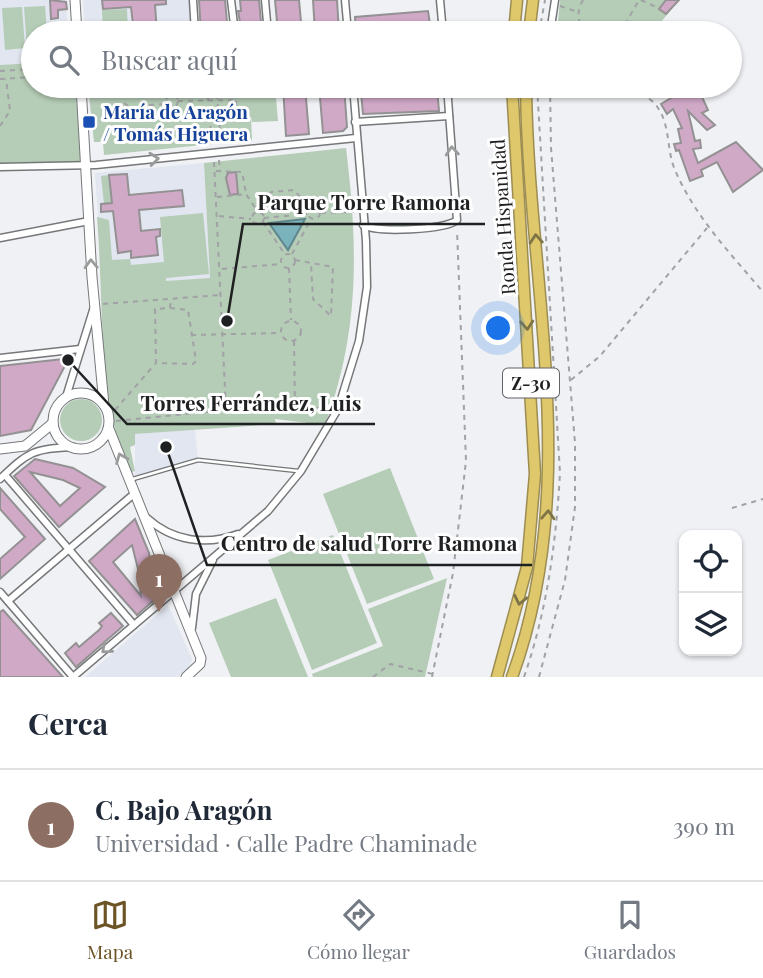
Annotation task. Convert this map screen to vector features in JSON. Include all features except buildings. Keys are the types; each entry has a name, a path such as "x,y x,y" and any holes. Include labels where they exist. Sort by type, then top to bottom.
{"highway":[{"path":"515,21 517,0"},
{"path":"530,21 533,0"},
{"name":"Ronda Hispanidad","path":"497,677 527,567 535,474 513,98"},
{"name":"Ronda Hispanidad","path":"512,677 533,612 542,568 550,473 527,98"}],"street":[{"path":"75,0 76,21"},
{"path":"192,0 194,21"},
{"path":"231,0 233,21"},
{"path":"265,0 267,21"},
{"path":"345,0 347,21"},
{"path":"440,0 442,21"},
{"path":"553,21 557,3"},
{"path":"82,98 104,405 109,429 191,630 200,664 186,677"},
{"path":"0,592 73,677 248,528 278,500 302,471 335,416 353,367 364,314 366,241 356,138 359,122 354,98"},
{"path":"363,225 377,230 446,226 457,220 446,116 447,98"},
{"path":"359,122 446,116"},
{"path":"0,167 86,166 356,138"},
{"path":"0,238 89,221"},
{"path":"366,241 377,230"},
{"path":"74,447 60,438 53,423 56,408 66,397 80,349 98,305"},
{"path":"0,358 80,349"},
{"path":"66,397 91,394 104,405"},
{"path":"0,449 25,446 53,423"},
{"path":"109,429 97,444 34,450 2,477 134,625"},
{"path":"8,601 135,493"},
{"path":"144,516 162,530 195,541 228,537 248,528"},
{"path":"191,630 196,594 216,555"}],"lane":[{"path":"130,480 198,460 302,471"}],"path":[{"path":"541,21 545,0"},
{"path":"580,21 579,12 583,0"},
{"path":"628,21 640,0 656,7"},
{"path":"557,3 579,12"},
{"path":"0,71 21,70"},
{"path":"0,79 21,78"},
{"path":"0,126 10,111 6,79"},
{"path":"166,98 166,104"},
{"path":"175,98 178,101 208,102 236,100 237,112"},
{"path":"208,98 212,143"},
{"path":"211,131 220,131 218,98"},
{"path":"539,677 565,580 575,507 576,443 551,148 550,98"},
{"path":"645,98 654,103 663,118 674,168 708,227 763,292"},
{"path":"149,105 166,104 173,107 178,101"},
{"path":"124,103 131,108 145,107"},
{"path":"219,160 221,171"},
{"path":"214,162 219,216 226,410"},
{"path":"215,171 242,172 246,194 285,255"},
{"path":"252,219 271,192 295,190 310,208"},
{"path":"217,197 246,194"},
{"path":"310,208 316,207 320,213"},
{"path":"307,214 310,208"},
{"path":"320,213 354,212"},
{"path":"311,219 318,218 320,213"},
{"path":"219,216 252,219 255,223 307,214"},
{"path":"307,214 311,219"},
{"path":"292,255 311,219"},
{"path":"373,677 390,664 433,675 453,573 466,461 457,220"},
{"path":"570,380 600,356 708,227"},
{"path":"285,255 292,255"},
{"path":"281,264 285,255"},
{"path":"292,255 295,260 333,267 331,316 313,299 311,264"},
{"path":"291,321 289,268 295,260"},
{"path":"221,269 281,264 289,268"},
{"path":"98,305 221,295"},
{"path":"170,308 171,299"},
{"path":"115,410 156,363 155,309 188,310 196,360 193,365 156,363"},
{"path":"291,321 298,324 302,330 294,341 285,340 281,333 283,325 291,321"},
{"path":"190,335 223,332 281,333"},
{"path":"294,341 295,407"},
{"path":"116,421 226,410 333,408"},
{"path":"732,508 763,499"}],"shaded area":[{"path":"0,0 66,0 67,21 21,21 21,64 0,65"},
{"path":"83,0 190,0 191,21 84,21"},
{"path":"204,163 210,278 103,287 95,173"},
{"path":"195,429 198,460 135,478 135,434"},
{"path":"168,605 192,659 189,667 178,677 85,677"}],"green space":[{"path":"560,0 679,0 662,21 558,21"},
{"path":"45,6 46,21 25,21 24,7"},
{"path":"22,7 21,48 5,50 2,8"},
{"path":"127,9 128,21 102,21 102,10"},
{"path":"21,64 21,98 76,98 82,162 0,163 0,65"},
{"path":"89,98 276,98 278,121 252,122 251,117 252,140 104,155 103,142 94,142"},
{"path":"346,148 353,220 353,288 345,356 325,425 275,419 276,424 135,434 135,445 130,447 135,471 128,473 118,442 106,379 97,217 109,220 112,260 130,259 131,265 164,262 160,217 203,213 209,274 166,278 166,281 210,278 204,163"},
{"path":"127,173 109,176 112,203 104,204 101,176"},
{"path":"81,399 96,405 102,420 96,435 81,441 66,435 60,420 66,405"},
{"path":"390,468 434,579 367,604 323,494"},
{"path":"333,535 377,643 312,670 268,560"},
{"path":"447,578 425,677 313,677 312,674 383,646 368,609"},
{"path":"276,598 308,677 231,677 209,623"}],"water":[{"path":"305,219 288,250 269,223"}],"place":[{"name":"María de Aragón / Tomás Higuera","path":"89,122"},
{"name":"Parque Torre Ramona","path":"227,321"},
{"name":"Torres Ferrández, Luis","path":"68,360"},
{"name":"Centro de salud Torre Ramona","path":"166,447"},
{"name":"C. Bajo Aragón","path":"159,612"}]}
